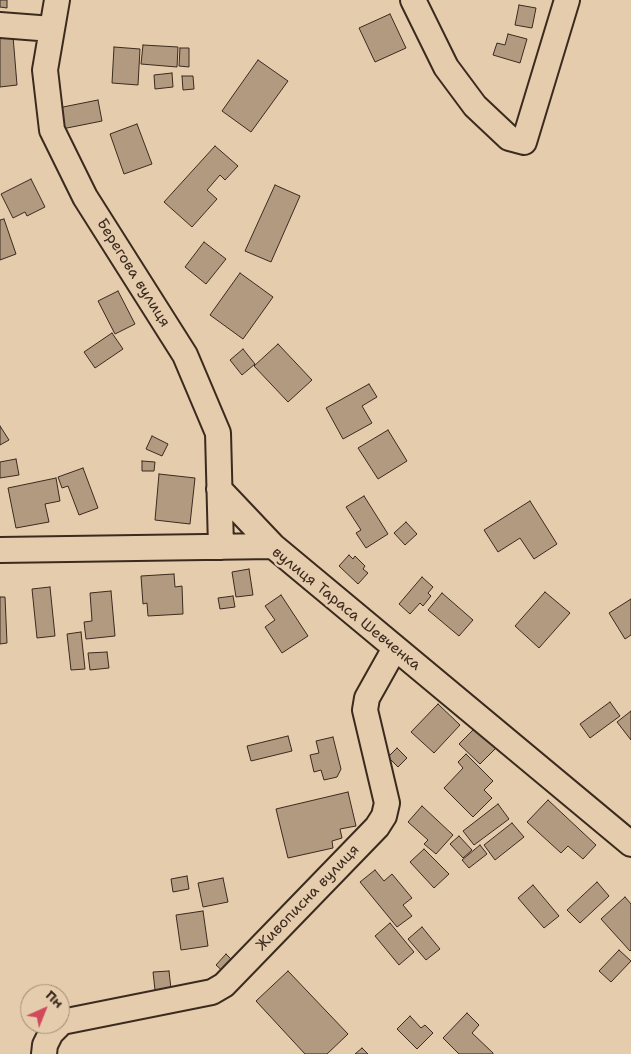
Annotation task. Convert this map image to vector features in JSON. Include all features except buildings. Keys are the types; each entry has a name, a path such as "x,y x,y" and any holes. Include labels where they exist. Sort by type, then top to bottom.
{"street":[{"name":"Берегова вулиця","path":"58,0 45,70 52,130 85,197 185,355 218,433 221,547"},
{"path":"413,0 446,67 475,106 509,138 524,142 566,0"},
{"path":"0,24 52,30"},
{"path":"219,489 273,546"},
{"name":"вулиця Тараса Шевченка","path":"0,550 273,546 631,844"},
{"name":"Живописна вулиця","path":"70,1020 212,992 224,985 377,827 384,816 387,803 365,710 367,698 395,648"},
{"name":"Живописна вулиця","path":"44,1054 45,1045 50,1034"}]}
